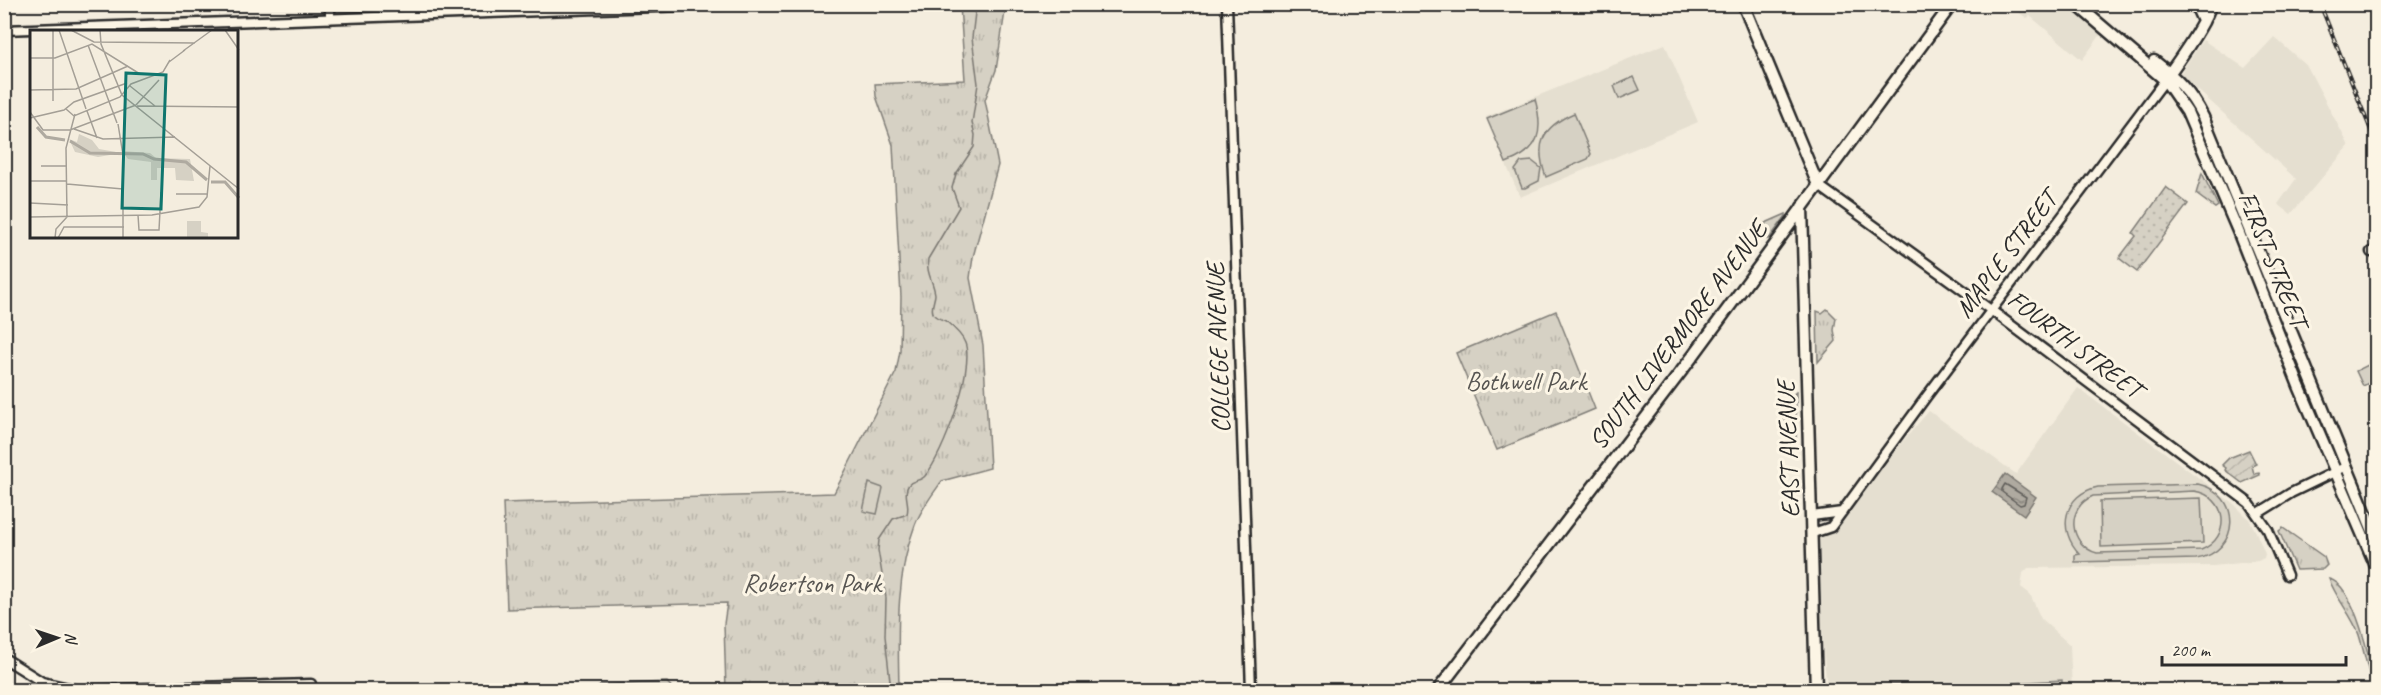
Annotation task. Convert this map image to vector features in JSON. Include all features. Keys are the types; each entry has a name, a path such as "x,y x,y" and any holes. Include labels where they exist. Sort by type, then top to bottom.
{"main road":[{"path":"1743,4 1818,185"},
{"name":"SOUTH LIVERMORE AVENUE","path":"1438,690 1701,346 1952,4"},
{"name":"FIRST STREET","path":"2076,4 2167,77 2180,81 2192,96 2203,117 2376,538"},
{"name":"FIRST STREET","path":"2084,4 2167,77 2187,112 2376,566"},
{"path":"2199,4 2199,12 2203,21"},
{"name":"MAPLE STREET","path":"2167,77 2192,44 2209,13 2210,4"},
{"name":"EAST AVENUE","path":"1802,207 1816,690"}],"street":[{"path":"330,4 330,19"},
{"path":"4,30 740,4"},
{"name":"COLLEGE AVENUE","path":"1227,4 1251,690"},
{"name":"MAPLE STREET","path":"1813,533 1831,527 2167,77"},
{"name":"FOURTH STREET","path":"1818,185 1991,310 2249,503 2268,530 2287,575"},
{"path":"2257,514 2291,493 2347,466"},
{"path":"1812,516 1842,512"},
{"path":"4,658 42,682 78,690 311,684"}],"shaded area":[{"path":"2007,5 2067,5 2102,33 2082,60 2030,16 2027,18"},
{"path":"2274,37 2307,66 2349,146 2291,214 2278,204 2296,179 2180,74 2203,40 2245,68"},
{"path":"1665,44 1698,122 1520,197 1486,117"},
{"path":"2078,388 2235,505 2249,519 2265,554 2264,558 2258,561 2213,566 2028,568 2023,573 2021,587 2030,594 2041,619 2070,645 2072,690 1827,690 1813,533 1831,527 1929,411 2016,474"}],"green space":[{"name":"Robertson Park","path":"960,5 1006,5 996,70 985,100 998,165 973,257 970,278 983,345 990,468 942,481 915,525 901,586 898,628 899,690 726,690 724,624 727,603 507,609 503,503 834,493 896,372 900,351 901,297 893,145 876,96 875,84 965,80"},
{"path":"1634,77 1640,90 1619,99 1614,86"},
{"path":"1535,99 1539,121 1537,139 1526,153 1506,163 1487,119"},
{"path":"1574,113 1591,154 1588,159 1546,177 1541,155 1544,138 1554,124"},
{"path":"1532,161 1541,168 1539,181 1522,188 1515,170 1521,162"},
{"path":"2202,173 2218,206 2215,208 2196,194"},
{"path":"2166,187 2188,204 2137,272 2119,258 2136,236 2133,233"},
{"path":"1786,214 1769,239 1766,239 1761,225"},
{"path":"1827,309 1836,318 1834,330 1836,341 1818,362 1817,311 1822,313"},
{"name":"Bothwell Park","path":"1556,311 1595,409 1497,450 1456,353"},
{"path":"2374,362 2376,379 2363,386 2356,371"},
{"path":"1796,392 1796,441 1780,430 1783,424 1778,409"},
{"path":"2249,450 2256,464 2252,466 2254,474 2259,473 2260,475 2242,483 2222,465 2229,458"},
{"path":"869,483 883,488 877,514 863,511"},
{"path":"2198,484 2213,490 2223,499 2229,510 2231,523 2228,535 2222,546 2211,554 2196,559 2075,562 2075,555 2080,554 2072,545 2068,534 2067,514 2077,497 2098,487","holes":["2194,491 2205,494 2214,501 2222,518 2218,536 2201,550 2097,553 2088,549 2076,535 2074,526 2078,509 2093,496"]},
{"path":"2201,498 2203,543 2101,547 2100,501"},
{"path":"2283,528 2324,557 2327,565 2323,569 2296,570 2279,531"},
{"path":"2329,579 2338,584 2347,595 2354,610 2366,646 2375,690 2356,628"},
{"path":"2062,680 2062,690 1887,690 1886,687 1890,684 1980,685"},
{"path":"667,682 674,690 595,690 601,685"}],"water":[{"path":"2005,474 2036,497 2024,515 1992,492"}],"waterway":[{"path":"891,690 885,636 886,598 878,550 879,540 893,519 907,514 908,485 925,476 932,466 948,432 966,372 967,355 964,340 949,324 933,314 935,294 928,259 959,207 952,188 956,174 974,147 975,135 972,123 978,84 972,38 976,4"}],"railway":[{"path":"2320,4 2376,143"}]}
